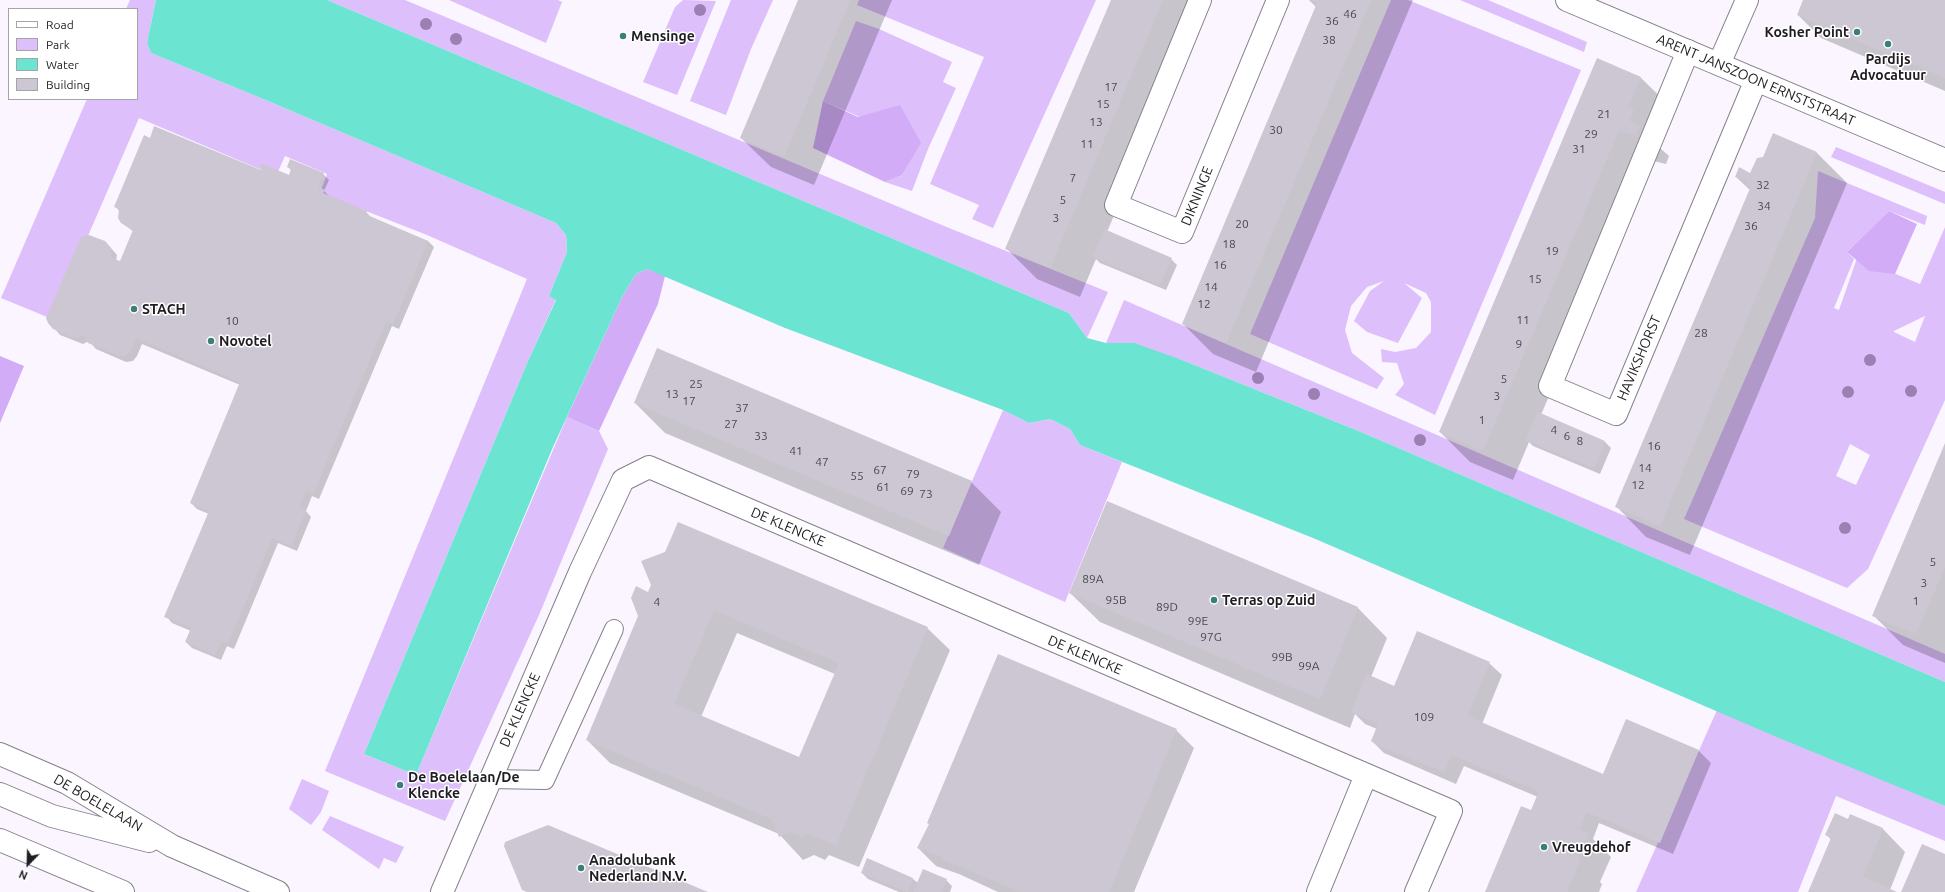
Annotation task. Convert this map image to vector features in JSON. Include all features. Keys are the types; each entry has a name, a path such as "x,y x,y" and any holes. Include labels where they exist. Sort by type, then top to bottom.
{"street":[{"name":"DIKNINGE","path":"1200,0 1116,205 1182,232 1278,0"},
{"name":"ARENT JANSZOON ERNSTSTRAAT","path":"1567,0 1945,160"},
{"path":"1719,64 1747,0"},
{"name":"HAVIKSHORST","path":"1688,51 1550,386 1572,396 1616,414 1756,80"},
{"name":"DE KLENCKE","path":"442,892 577,579 623,480 648,467 1451,811 1416,892"},
{"name":"DE BOELELAAN","path":"0,754 67,783 172,846 278,892"},
{"path":"1318,892 1366,775"},
{"name":"DE BOELELAAN","path":"0,794 52,816 172,846"},
{"path":"0,840 123,892"}],"lane":[{"path":"490,779 545,780 614,629"}],"green space":[{"path":"130,0 156,0 147,43 151,53 556,223 566,235 567,252 549,296 556,299 528,361 364,754 416,775 567,417 599,431 608,449 539,615 445,821 325,771 527,279 427,235 320,193 327,174 285,156 276,176 139,118 52,319 1,298 87,100 138,100 138,8 126,8"},
{"path":"327,0 405,0 949,228 1108,292 1087,338 1069,313"},
{"path":"449,0 558,0 562,2 546,43"},
{"path":"683,0 716,1 677,95 643,82 675,7"},
{"path":"731,0 773,0 751,49 726,115 690,101"},
{"path":"859,0 1096,0 993,228 972,219 979,205 930,184 984,57 857,5"},
{"path":"1391,0 1408,0 1581,70 1435,415 1395,395 1404,384 1397,363 1382,362 1381,349 1395,352 1416,348 1431,332 1431,302 1426,293 1404,283 1422,298 1398,343 1367,332 1354,321 1370,291 1384,281 1367,287 1351,306 1345,330 1352,353 1384,378 1377,389 1250,334"},
{"path":"1460,0 1488,0 1587,42 1584,52"},
{"path":"856,21 879,29 952,62 943,82 956,88 928,149 912,191 885,182 902,175 920,143 823,101"},
{"path":"1836,147 1945,192 1945,204 1831,157"},
{"path":"1818,171 1927,216 1925,225 1889,211 1847,252 1854,259 1834,308 1839,310 1857,258 1920,284 1945,227 1945,400 1868,569 1847,588 1684,519 1815,218","holes":["1925,316 1915,342 1894,332 1894,331","1850,444 1870,455 1856,485 1836,476"]},
{"path":"1124,300 1945,654 1945,682 1361,432 1182,360 1106,343"},
{"path":"1003,410 1029,423 1050,419 1070,429 1080,445 1122,462 1065,602 943,548"},
{"path":"1717,710 1945,806 1945,841 1836,796 1798,892 1636,892"},
{"path":"302,779 329,791 321,812 311,825 289,809"},
{"path":"330,816 404,847 396,863 384,858 379,869 322,830"}],"shaded area":[{"path":"823,101 858,117 900,105 921,143 902,175 885,182 813,148"},
{"path":"1889,211 1917,224 1895,274 1869,271 1847,252"},
{"path":"647,269 665,276 658,304 599,431 567,417 623,295 636,274"},
{"path":"0,356 24,366 0,423"}],"water":[{"path":"156,0 327,0 1069,313 1087,338 1106,343 1134,343 1182,360 1361,432 1945,682 1945,806 1779,738 1313,538 1080,445 1070,429 1050,419 1029,423 1003,410 785,328 647,269 636,274 623,295 553,447 416,775 364,754 528,361 556,300 549,296 567,252 566,235 556,223 151,53 147,43"}],"building":[{"path":"798,0 850,0 784,157 740,138"},
{"path":"1111,0 1163,0 1050,268 1005,249"},
{"path":"1312,0 1371,0 1226,343 1182,324 1317,3"},
{"path":"1803,0 1945,0 1945,78 1797,15"},
{"path":"1597,58 1641,77 1628,107 1634,110 1629,121 1640,126 1636,135 1619,130 1483,451 1439,432"},
{"path":"154,126 261,170 259,167 261,163 289,175 291,169 287,167 290,159 324,173 318,187 325,190 323,193 367,211 365,214 428,241 393,324 386,321 313,494 306,491 299,508 306,510 291,546 272,538 228,644 221,641 215,655 185,642 191,628 164,617 209,511 190,503 240,382 136,338 130,352 124,356 119,356 88,343 86,337 82,335 76,339 53,329 46,318 81,237 89,235 105,241 111,248 110,257 120,261 133,230 121,223 118,218 119,209 114,207 144,135 150,138"},
{"path":"1773,133 1817,152 1660,526 1615,507 1751,186 1746,184 1747,181 1735,177 1739,167 1750,173 1757,158 1763,157"},
{"path":"1104,229 1172,258 1160,285 1093,257"},
{"path":"657,348 972,481 949,536 634,403"},
{"path":"1538,412 1605,441 1594,468 1526,440"},
{"path":"1945,443 1945,567 1916,634 1872,616"},
{"name":"Terras op Zuid","path":"1107,501 1358,607 1320,699 1069,593"},
{"path":"678,522 928,627 836,845 806,833 802,837 790,832 779,837 772,819 586,740 638,616 631,598 636,586 648,592 651,585 641,561 665,552","holes":["714,610 839,663 799,757 674,704"]},
{"path":"1417,631 1490,662 1467,716 1603,774 1626,719 1699,750 1660,843 1587,812 1579,830 1589,834 1578,859 1580,860 1567,892 1485,892 1521,806 1531,810 1539,791 1452,755 1444,772 1377,745 1371,741 1378,724 1351,712 1367,674 1394,686"},
{"path":"998,654 1177,729 1109,892 1021,892 942,859 943,857 917,848 929,824 927,823"},
{"path":"1835,813 1848,819 1850,814 1883,828 1863,877 1897,892 1808,892 1831,838 1825,835"},
{"name":"Anadolubank Nederland N.V.","path":"548,825 708,892 527,892 522,890 504,846 505,842"},
{"path":"1922,844 1945,854 1945,892 1901,892"},
{"path":"867,858 913,878 908,892 861,873"},
{"path":"923,869 947,879 941,892 913,892"}],"place":[{"name":"Kosher Point","path":"1857,32"},
{"name":"Mensinge","path":"623,36"},
{"name":"Pardijs Advocatuur","path":"1888,44"},
{"name":"STACH","path":"134,309"},
{"name":"Novotel","path":"211,341"},
{"name":"Terras op Zuid","path":"1214,600"},
{"name":"De Boelelaan/De Klencke","path":"400,785"},
{"name":"Vreugdehof","path":"1544,847"},
{"name":"Anadolubank Nederland N.V.","path":"581,868"}]}
